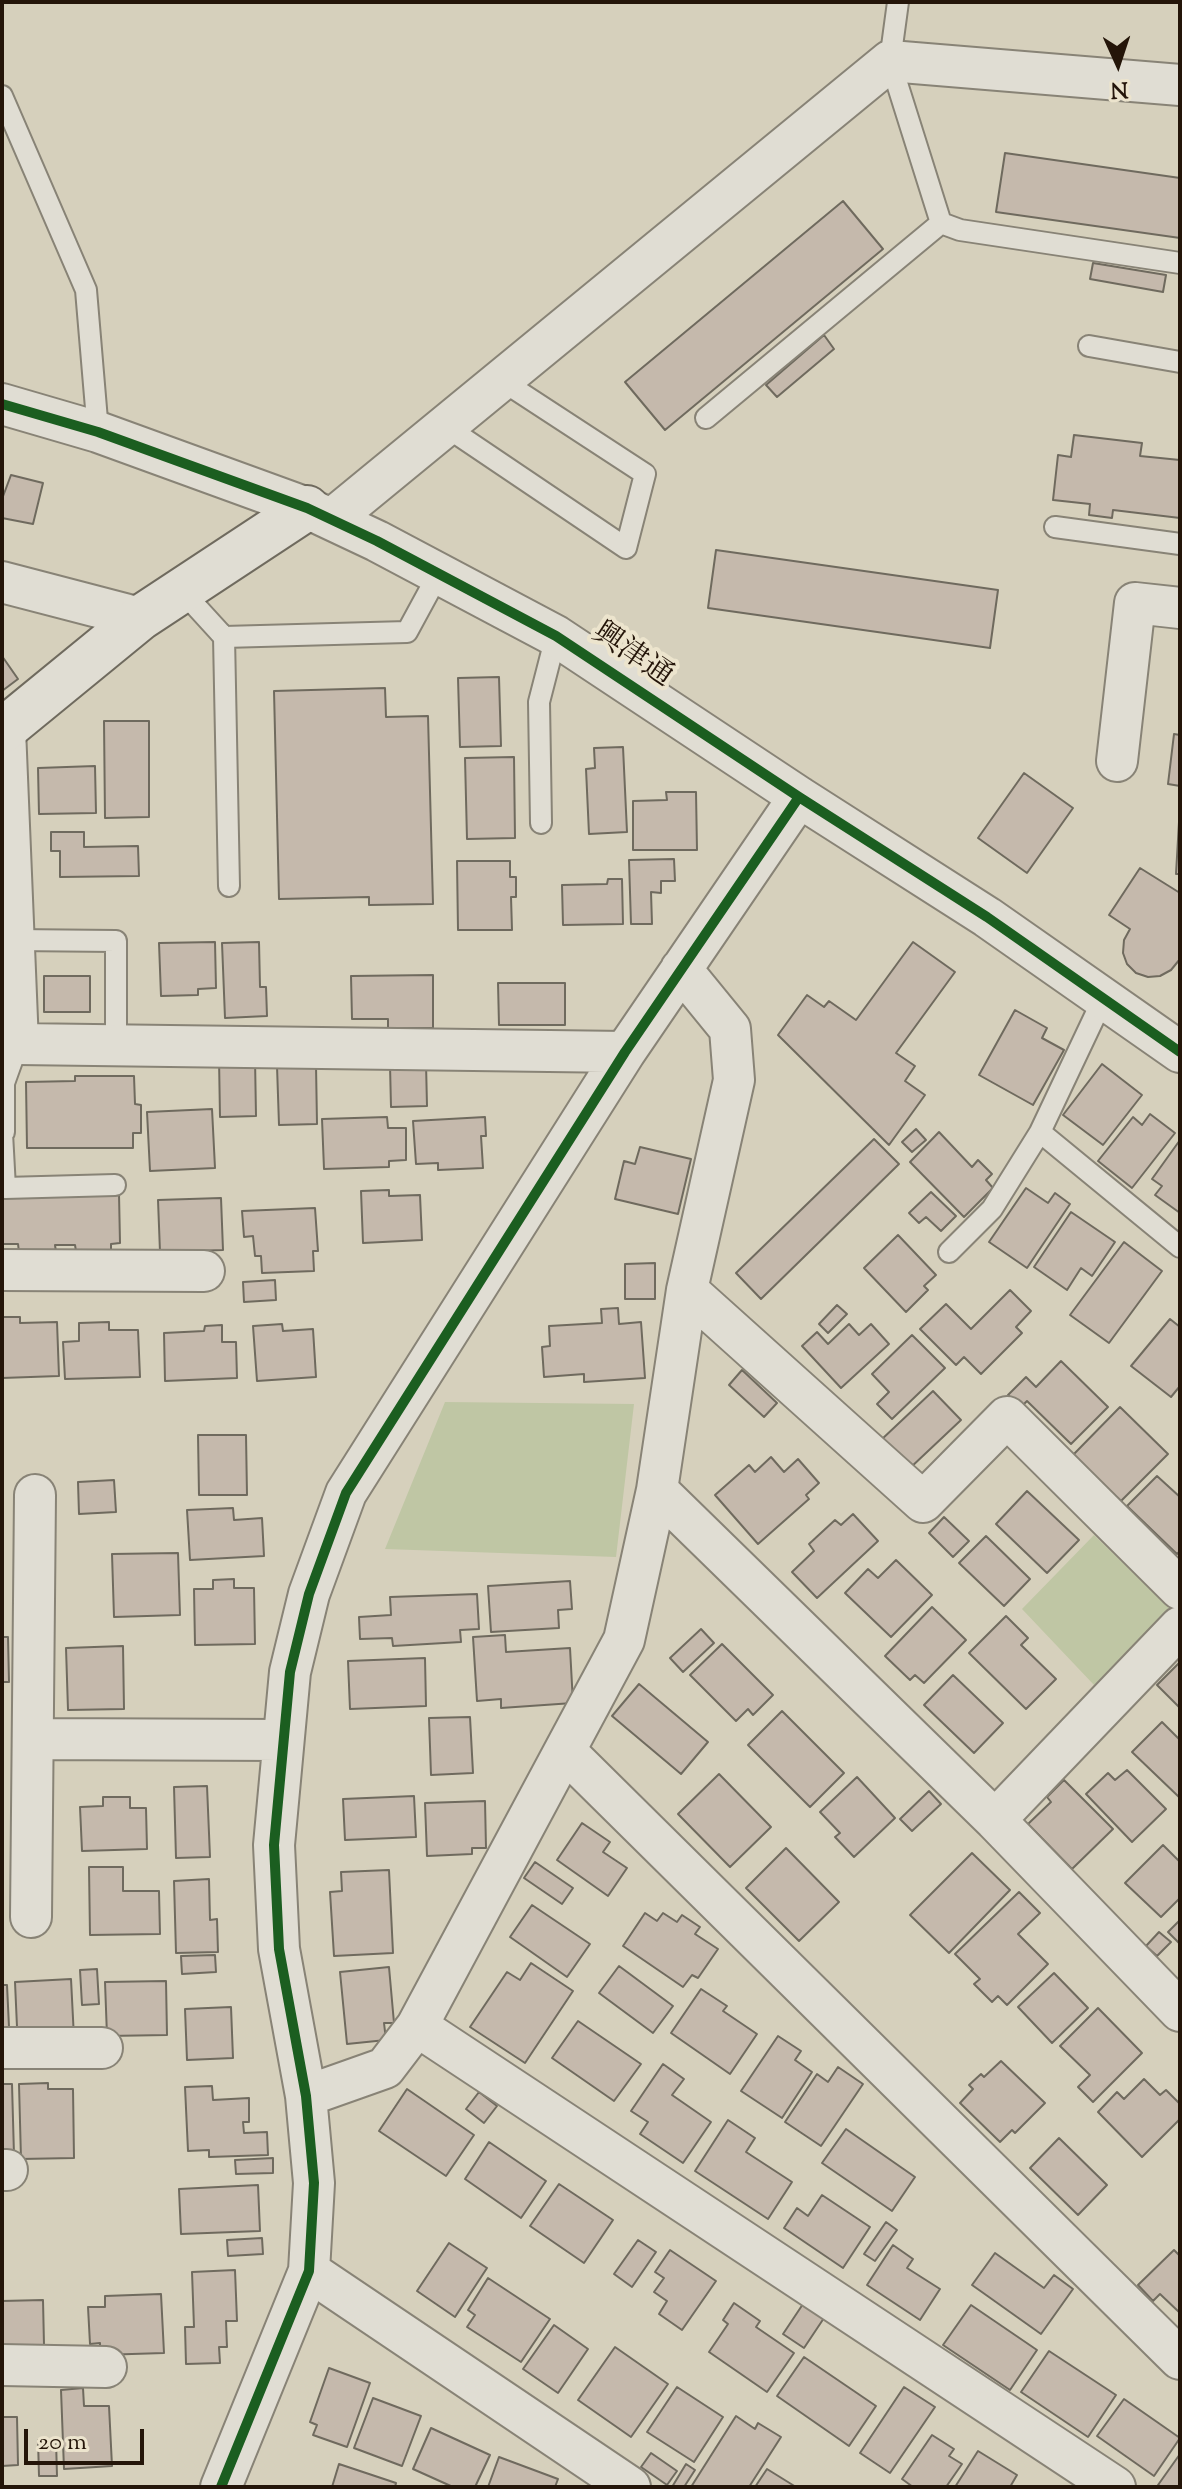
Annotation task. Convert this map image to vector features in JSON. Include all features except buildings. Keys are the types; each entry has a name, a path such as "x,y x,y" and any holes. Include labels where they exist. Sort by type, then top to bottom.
{"street":[{"path":"625,1052 18,1044 4,730 140,618 320,514 445,426 890,61 1180,85"},
{"name":"興津通","path":"2,404 98,432 320,514 556,636 987,917 1180,1052"},
{"path":"2,582 140,618"},
{"path":"1117,761 1135,603 1180,608"},
{"path":"221,2487 309,2271 314,2183 306,2096 279,1949 274,1845 290,1672 309,1594 346,1493 625,1052 799,797"},
{"path":"306,2096 385,2068 417,2026 624,1640 657,1490 687,1290 734,1080 730,1029 681,969"},
{"path":"2,1270 204,1271"},
{"path":"687,1290 923,1502 1007,1417 1180,1589"},
{"path":"657,1490 995,1820 1180,2011"},
{"path":"31,1917 35,1495"},
{"path":"995,1820 1180,1627"},
{"path":"35,1739 282,1740"},
{"path":"565,1751 1180,2359"},
{"path":"417,2026 1115,2487"},
{"path":"2,2048 102,2048"},
{"path":"309,2271 630,2487"},
{"path":"2,2365 106,2367"}],"lane":[{"path":"898,2 890,61 941,223"},
{"path":"2,96 86,290 98,432"},
{"path":"941,223 960,230 1180,263"},
{"path":"706,418 941,223"},
{"path":"1089,346 1180,362"},
{"path":"445,426 626,548 645,474 501,380"},
{"path":"1055,527 1180,544"},
{"path":"224,637 407,632 439,573"},
{"path":"182,591 224,637 229,886"},
{"path":"541,823 539,702 556,636"},
{"path":"14,940 116,941 116,1046"},
{"path":"949,1252 992,1209 1040,1132 1103,999"},
{"path":"18,1044 4,1083 5,1188 115,1185"},
{"path":"1040,1132 1180,1247"}],"green space":[{"path":"445,1402 634,1404 616,1557 385,1549"},
{"path":"1094,1535 1169,1608 1094,1685 1022,1609"}],"cycle path":[{"path":"2,404 98,432 307,508 377,541 556,636 987,917 1180,1052"},
{"path":"221,2487 309,2271 314,2183 306,2096 279,1949 274,1845 290,1672 309,1594 346,1493 625,1052 799,797"}]}
